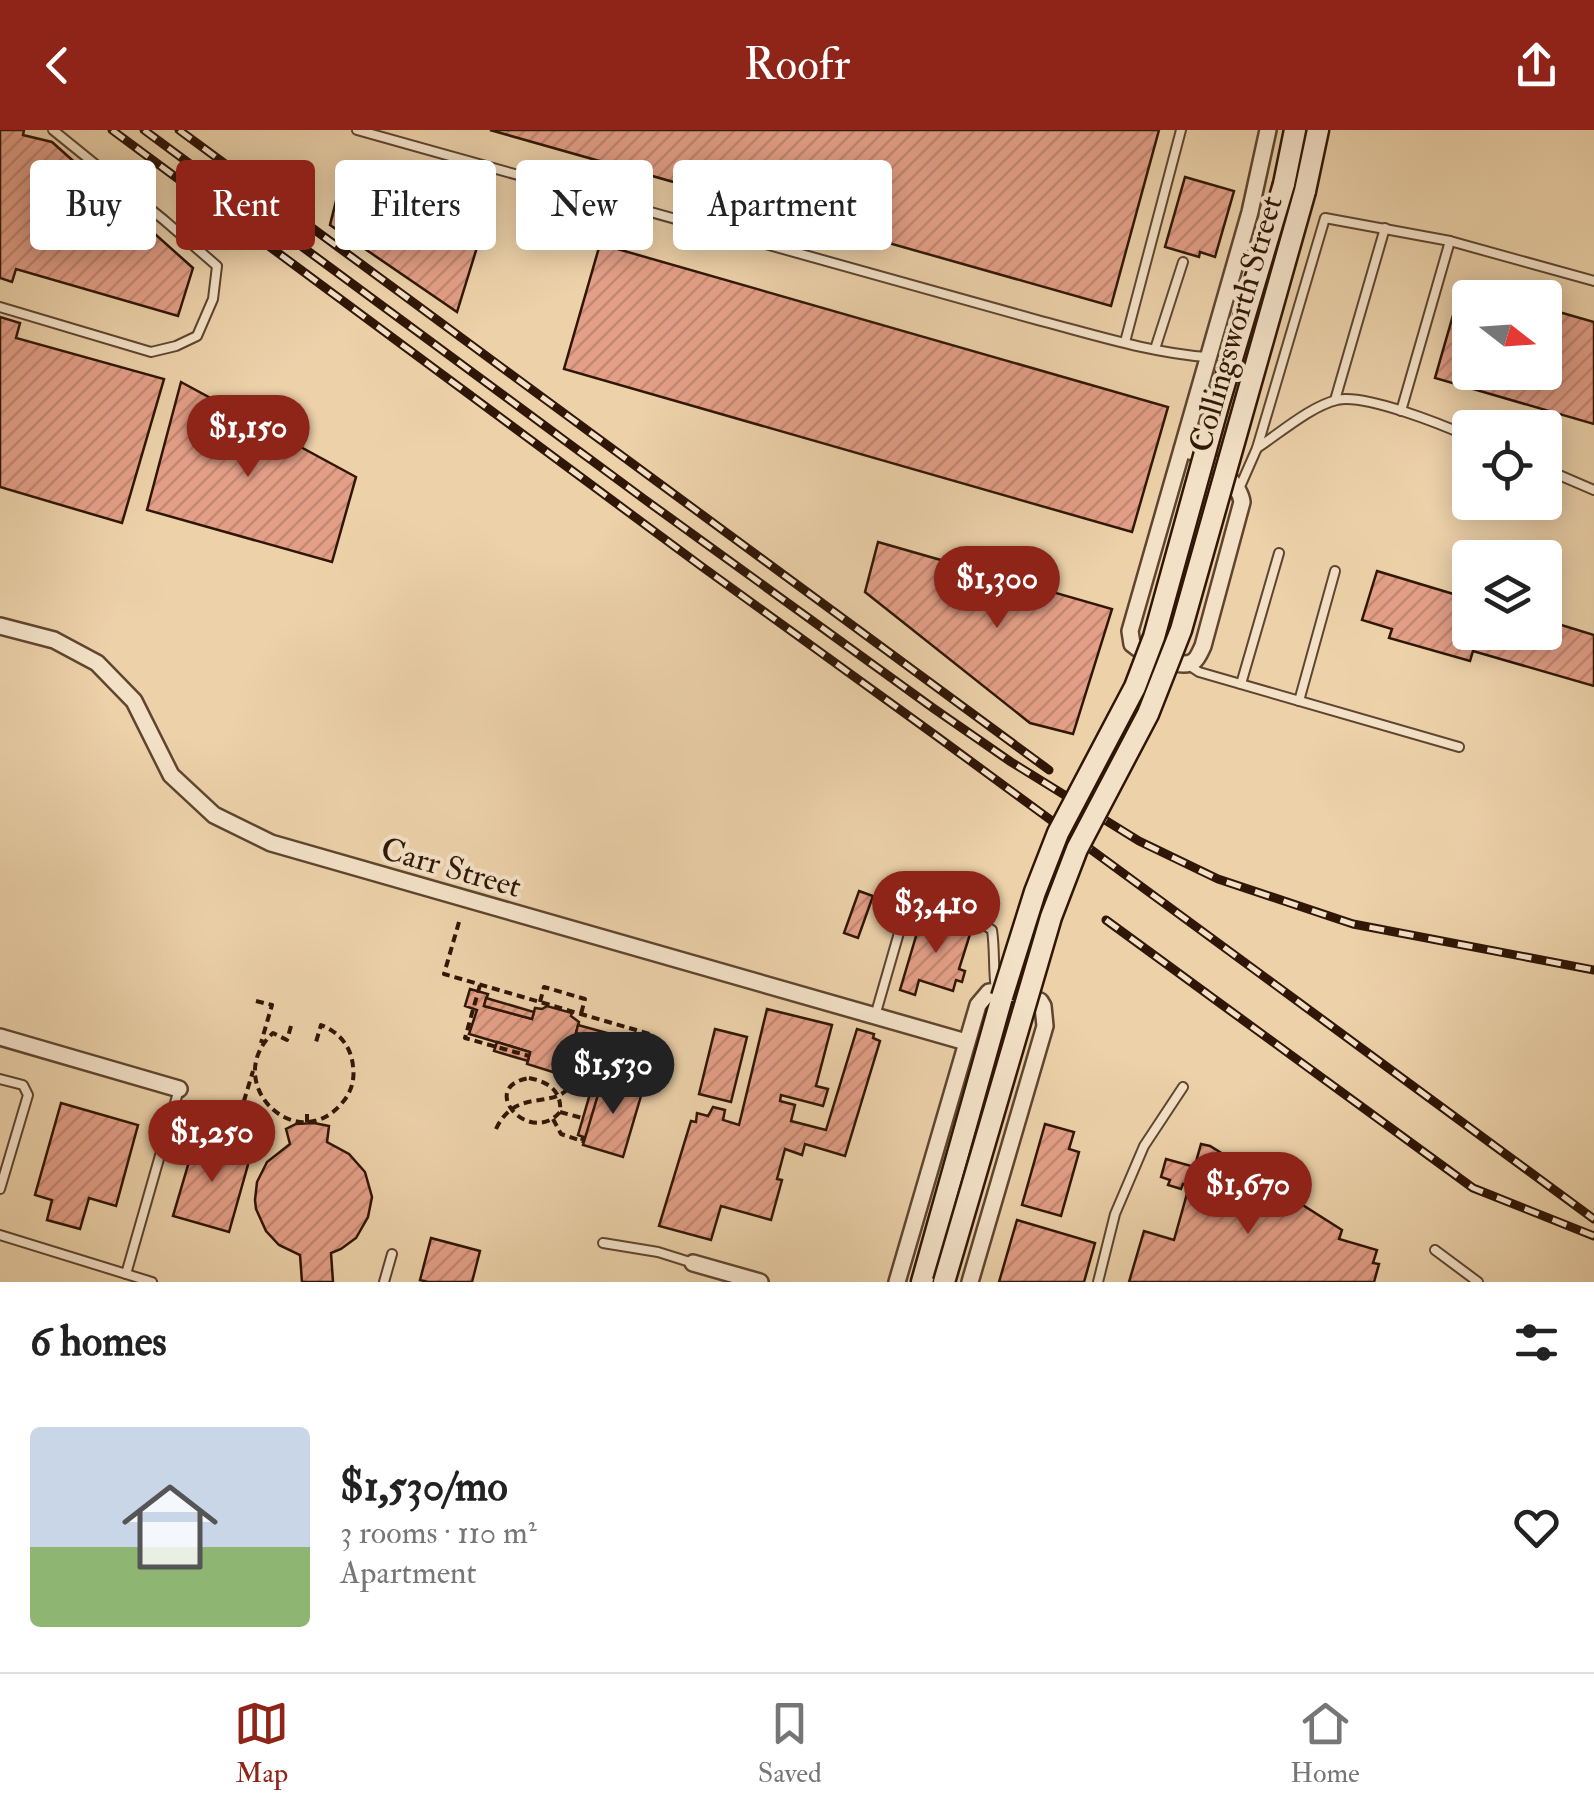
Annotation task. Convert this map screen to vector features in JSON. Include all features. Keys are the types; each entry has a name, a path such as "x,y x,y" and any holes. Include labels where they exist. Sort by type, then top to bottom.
{"main road":[{"name":"Collingsworth Street","path":"922,1282 1035,892 1058,833 1135,687 1154,637 1284,184 1295,130"},
{"name":"Collingsworth Street","path":"944,1282 1050,918 1076,850 1148,714 1181,630 1305,191 1318,130"}],"street":[{"name":"Collingsworth Street","path":"1182,449 1199,454 1242,496 1203,646 1188,664 1143,652 1132,644 1130,631 1208,357 1250,212 1268,130"},
{"name":"Carr Street","path":"0,626 54,640 97,663 134,701 171,774 214,815 271,844 966,1042"},
{"path":"897,1282 966,1042 983,997 996,990 1040,1001 1045,1026 970,1282"},
{"path":"0,1037 180,1089"},
{"path":"693,1263 760,1282"}],"lane":[{"path":"0,307 151,352 197,336 213,300 216,266 53,130"},
{"path":"357,130 984,306 1125,342 1208,357"},
{"path":"1125,342 1181,130"},
{"path":"1239,489 1257,448 1325,218 1450,240 1594,281"},
{"path":"1335,400 1385,228"},
{"path":"1401,411 1450,240"},
{"path":"1156,349 1183,262"},
{"path":"1257,448 1312,411 1350,398 1426,418 1452,429"},
{"path":"1562,476 1594,490"},
{"path":"1241,684 1279,553"},
{"path":"1299,701 1335,571"},
{"path":"1188,664 1199,672 1459,748"},
{"path":"875,1016 907,905 923,897 961,910 992,930 996,990"},
{"path":"0,1079 23,1086 28,1094 0,1188"},
{"path":"1098,1282 1115,1214 1144,1146 1183,1087"},
{"path":"126,1274 180,1089"},
{"path":"0,1234 152,1282"},
{"path":"603,1243 658,1252 693,1263"},
{"path":"1436,1250 1478,1282"},
{"path":"384,1282 392,1254"}],"path":[{"path":"458,922 444,974 653,1034"},
{"path":"480,985 466,1038 529,1056"},
{"path":"540,1002 544,987 585,999 581,1014"},
{"path":"240,1114 272,1005 256,1001"},
{"path":"255,1064 255,1078 263,1100 286,1118 306,1122 322,1119 347,1096 353,1080 352,1057 340,1037 321,1025 316,1042"},
{"path":"257,1056 273,1032 287,1040 291,1026"},
{"path":"638,1038 640,1031"},
{"path":"540,1080 543,1069"},
{"path":"496,1129 510,1109 559,1096 571,1086 576,1075"},
{"path":"525,1079 540,1080 559,1096 560,1112 553,1119 528,1121 510,1109 506,1098 512,1085 525,1079"},
{"path":"306,1108 306,1122"},
{"path":"560,1112 582,1118"},
{"path":"553,1119 561,1134 582,1141 583,1137"}],"building":[{"path":"0,130 24,130 23,135 52,142 72,160 30,160 30,250 156,250 156,235 193,268 178,316 16,269 12,282 0,278"},
{"path":"490,130 1159,130 1111,306 892,244 892,160 673,160 673,182 653,176 653,160 596,160"},
{"path":"1185,177 1234,191 1215,257 1200,252 1199,257 1165,247"},
{"path":"366,250 476,250 457,312"},
{"path":"598,250 621,250 1168,407 1132,532 564,369"},
{"path":"1562,313 1594,322 1594,424 1562,415 1562,410 1546,410 1476,390 1562,390"},
{"path":"0,317 20,323 16,338 164,379 122,523 0,487"},
{"path":"1452,319 1452,383 1435,378"},
{"path":"181,382 356,477 332,562 147,510"},
{"path":"878,542 1112,609 1073,734 1030,723 865,592"},
{"path":"1377,571 1452,594 1452,650 1562,650 1562,625 1594,635 1594,686 1473,651 1470,661 1389,638 1392,629 1362,620"},
{"path":"859,891 873,896 858,938 844,933"},
{"path":"922,916 971,931 959,969 965,971 962,982 956,980 953,991 919,980 915,995 900,990"},
{"path":"470,989 488,994 484,1006 532,1019 535,1008 547,1006 572,1013 579,1022 576,1033 626,1047 630,1036 647,1040 642,1057 630,1054 623,1078 563,1060 559,1074 527,1064 530,1052 469,1034 477,1010 465,1006"},
{"path":"486,998 534,1012 532,1019 484,1006"},
{"path":"767,1009 832,1025 816,1086 828,1089 823,1106 781,1095 780,1101 795,1105 791,1121 826,1130 857,1029 874,1034 873,1038 880,1041 845,1156 805,1144 802,1155 785,1149 777,1179 782,1180 771,1220 721,1206 711,1240 659,1226 691,1121 696,1122 697,1113 708,1116 713,1107 725,1110 723,1120 739,1125"},
{"path":"578,1025 629,1039 626,1047 576,1033"},
{"path":"715,1029 747,1037 731,1102 699,1094"},
{"path":"497,1042 530,1052 528,1061 494,1051"},
{"path":"630,1054 635,1055 629,1078 642,1082 641,1089 603,1078 586,1138 578,1135 594,1080 560,1070 563,1060 623,1078"},
{"path":"603,1078 643,1089 623,1157 583,1145"},
{"path":"61,1103 138,1125 116,1206 89,1198 80,1229 47,1220 52,1200 35,1195"},
{"path":"314,1123 329,1126 327,1142 349,1154 365,1172 372,1197 368,1217 356,1238 331,1253 333,1282 302,1282 300,1255 279,1245 266,1231 256,1209 257,1182 267,1162 290,1144 286,1129"},
{"path":"1045,1124 1074,1132 1069,1149 1079,1152 1061,1216 1022,1205"},
{"path":"196,1138 251,1154 229,1232 173,1216"},
{"path":"1201,1144 1244,1167 1236,1196 1259,1202 1265,1181 1342,1230 1339,1239 1377,1250 1373,1263 1379,1264 1374,1282 1129,1282 1144,1231 1174,1240"},
{"path":"1166,1159 1195,1167 1189,1185 1183,1184 1181,1189 1168,1185 1170,1180 1161,1177"},
{"path":"1017,1220 1095,1243 1084,1282 999,1282"},
{"path":"431,1238 480,1251 472,1282 420,1280"}],"railway":[{"path":"112,130 1594,1219"},
{"path":"144,130 933,708 1011,762 1139,841 1218,879 1353,924 1594,970"},
{"path":"179,130 1049,770"},
{"path":"1106,920 1473,1188 1594,1236"}]}
